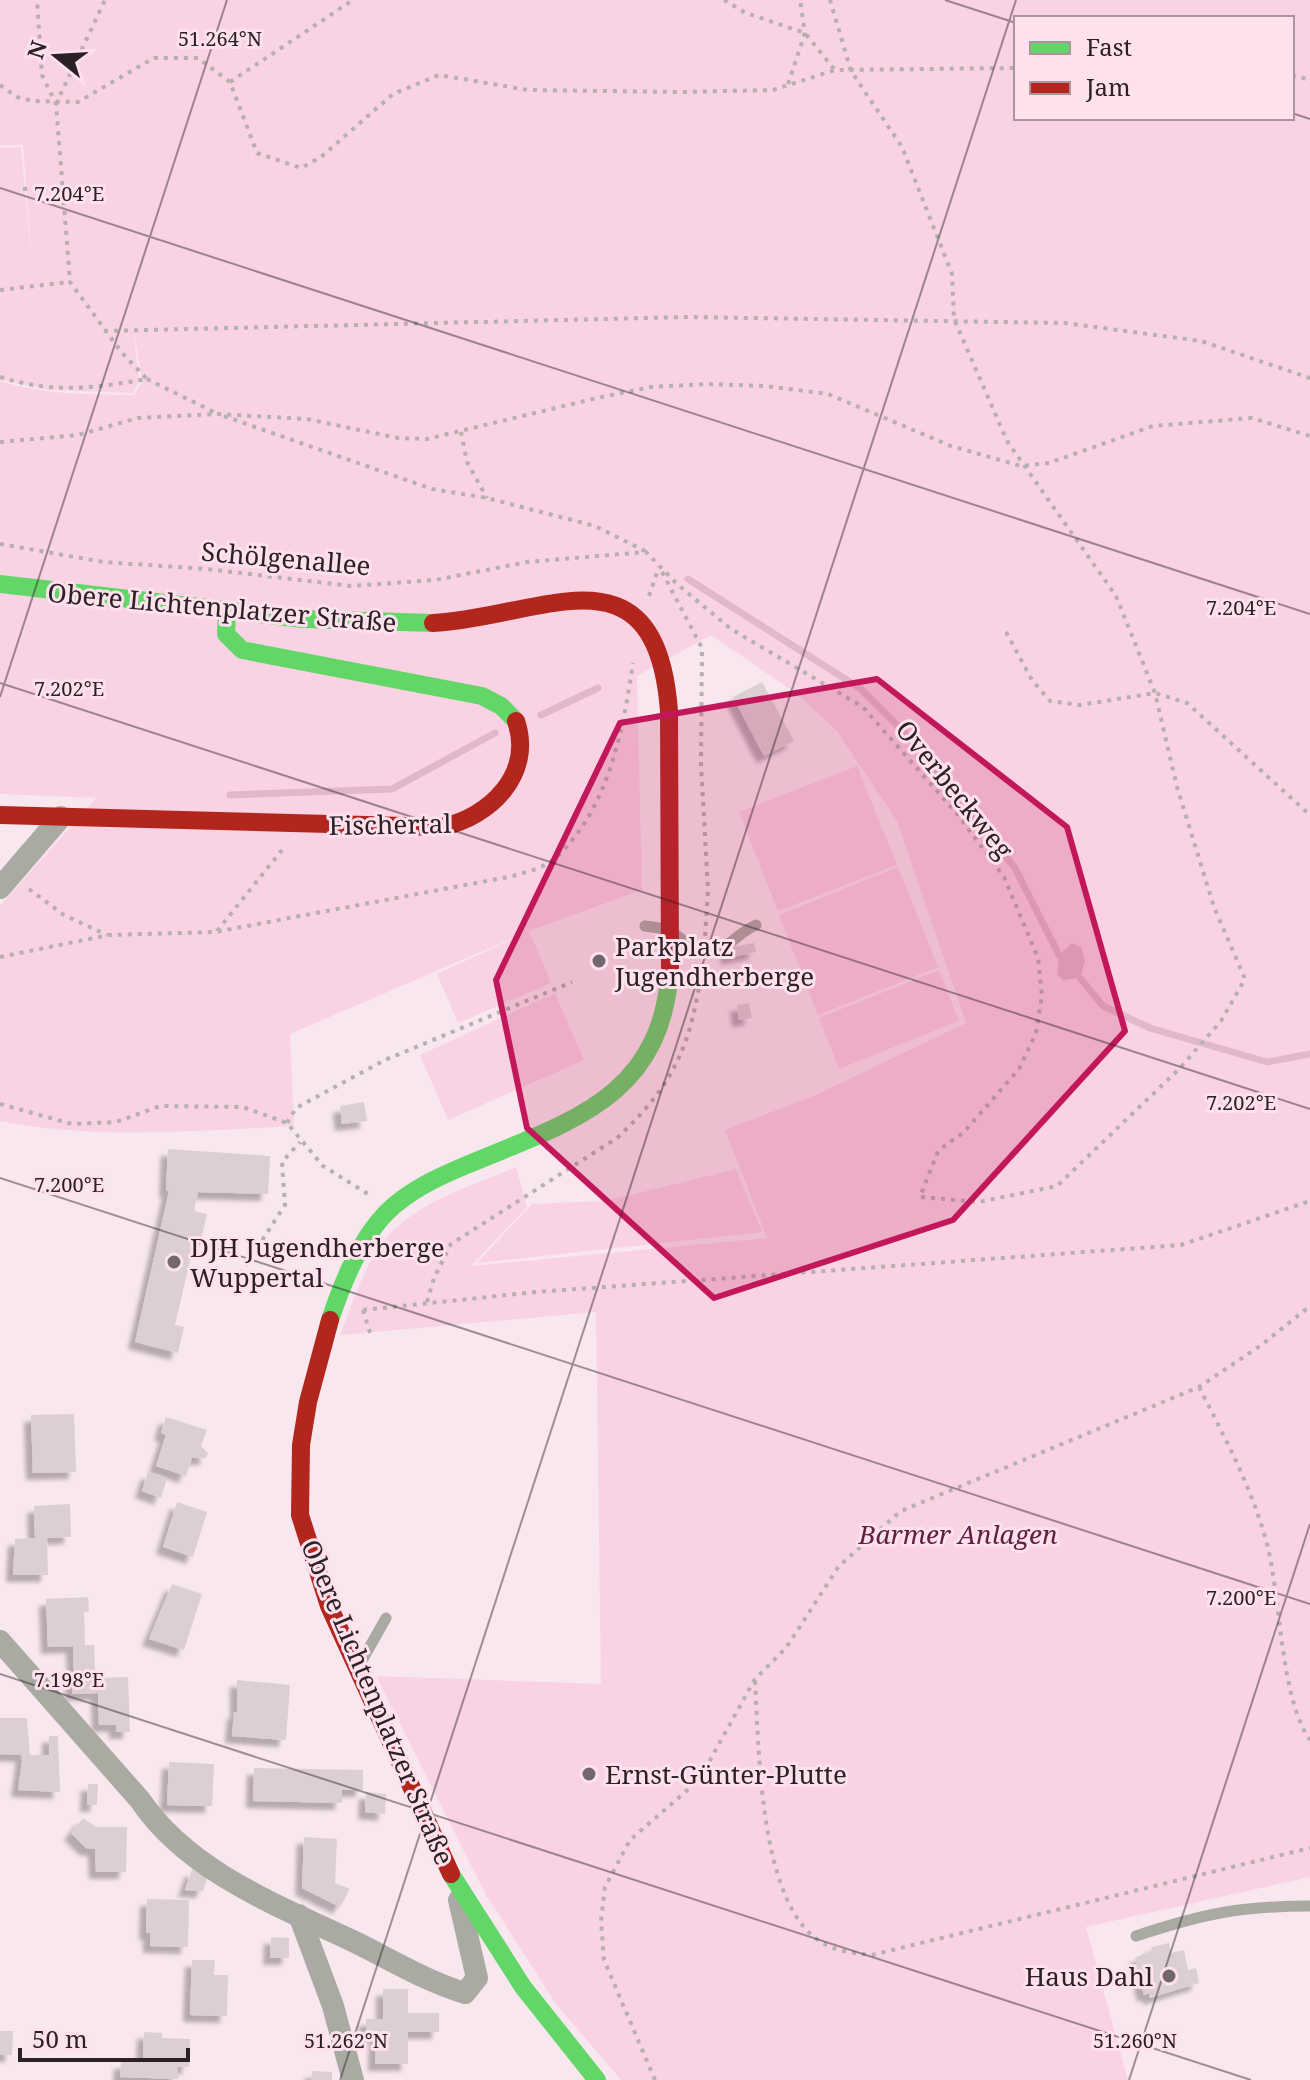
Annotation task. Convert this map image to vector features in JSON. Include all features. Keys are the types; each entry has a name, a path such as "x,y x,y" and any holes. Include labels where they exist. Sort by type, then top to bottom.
{"main road":[{"name":"Obere Lichtenplatzer Straße","path":"0,584 367,625 433,624 578,600 599,600 618,607 639,623 659,650 665,675 669,930 666,1005 654,1043 632,1076 583,1115 421,1188 391,1207 372,1228 338,1299 310,1396 296,1476 307,1545 358,1668 456,1884 549,2024 597,2080"},
{"name":"Fischertal","path":"0,815 434,828 462,824 493,805 506,788 514,771 519,733 515,720 497,702 482,696 242,650 226,634 227,611"}],"street":[{"path":"6,882 61,817"},
{"path":"0,1641 140,1800 155,1823 183,1848 241,1886 465,1993 477,1978 456,1884"},
{"path":"299,1915 333,2006 353,2080"}],"lane":[{"path":"645,926 669,930 689,948 711,953 742,930 756,925"},
{"path":"358,1668 386,1618"},
{"path":"1136,1936 1224,1910 1252,1906 1310,1906"}],"path":[{"path":"37,0 42,75 56,104 70,282 104,331 147,379 217,414 432,489 487,498 595,526 646,552 659,566 702,648 701,764 711,953 683,1053 639,1118 617,1138 451,1244 442,1258 427,1302"},
{"path":"56,104 105,0"},
{"path":"230,82 353,0"},
{"path":"724,0 746,13 805,33 835,70"},
{"path":"788,84 805,33 800,0"},
{"path":"830,0 851,71 902,147 952,274 954,319 981,386 1021,466 1116,596 1155,693"},
{"path":"0,85 17,97 56,104 78,102 154,58 198,58 230,82 257,153 301,168 321,157 393,94 439,75 528,90 773,90 835,70 1014,68"},
{"path":"23,189 61,186"},
{"path":"0,290 70,282"},
{"path":"104,331 688,317 1065,323 1201,341 1310,378"},
{"path":"0,377 22,384 78,390 147,379"},
{"path":"0,442 78,435 138,418 217,414 307,419 398,438 427,439 651,387 707,384 765,386 828,394 951,446 1021,466 1049,463 1153,426 1252,418 1310,436"},
{"path":"461,432 467,462 487,498"},
{"name":"Schölgenallee","path":"0,544 104,562 207,569 351,586 435,580 527,562 646,552"},
{"name":"Overbeckweg","path":"659,566 731,629 863,707 958,815 1004,877 1038,958 1042,995 1036,1033 1019,1069 964,1132 938,1151 920,1197 979,1202 1057,1186 1179,1069 1221,1021 1245,979 1214,907 1177,787 1155,693"},
{"path":"1006,632 1032,680 1050,701 1080,705 1155,693 1187,703 1310,815"},
{"path":"215,932 303,824"},
{"path":"6,882 64,915 109,935"},
{"path":"287,1123 296,1108 385,1060 572,982"},
{"path":"0,1104 72,1124 116,1122 160,1106 243,1107 287,1123 323,1166 357,1188"},
{"path":"235,1282 285,1205 282,1162 300,1142"},
{"path":"338,1299 363,1310 427,1302 1181,1245 1310,1201"},
{"path":"655,2080 604,1960 601,1921 605,1887 630,1840 699,1780 755,1679 786,1648 839,1566 901,1511 1199,1387 1260,1346 1310,1306"},
{"path":"363,1310 371,1336"},
{"path":"1199,1387 1243,1474 1266,1542 1293,1703 1310,1740"},
{"path":"755,1679 762,1790 776,1868 791,1909 814,1938 844,1953 872,1955 1310,1848"}],"highlighted area":[{"path":"877,679 1067,827 1125,1031 953,1220 714,1298 527,1128 496,980 620,723"}],"green space":[{"name":"Barmer Anlagen","path":"0,0 1310,0 1310,1877 1086,1927 1128,2080 621,2080 556,2004 485,1893 376,1676 601,1684 596,1312 340,1335 362,1280 384,1241 421,1209 516,1167 527,1207 471,1266 767,1238 725,1130 818,1094 966,1023 897,821 836,730 797,694 711,635 637,676 642,890 529,931 551,983 458,1023 437,974 527,932 290,1034 294,1126 109,1132 0,1121 0,906 96,798 0,794 0,381 50,391 134,395 142,382 133,325 139,381 133,393 51,390 0,380 0,148 21,147 32,264 23,145 0,145"},
{"path":"857,766 897,865 778,911 739,812"},
{"path":"898,867 938,967 818,1015 779,915"},
{"path":"939,970 959,1021 839,1069 819,1018"},
{"path":"555,993 584,1060 448,1120 420,1055"},
{"path":"736,1169 762,1232 477,1263 532,1204 606,1201"}],"shaded area":[{"path":"1072,943 1081,947 1085,961 1080,978 1063,980 1057,974 1059,955"}],"building":[{"path":"762,682 794,741 764,756 733,697"},
{"path":"754,943 756,952 728,958 727,948"},
{"path":"749,1003 752,1018 739,1020 737,1005"},
{"path":"364,1102 367,1121 342,1124 340,1106"},
{"path":"168,1149 270,1156 268,1194 198,1192 194,1211 207,1214 199,1249 193,1248 175,1325 184,1327 178,1353 135,1342 169,1191 166,1190"},
{"path":"74,1414 76,1472 33,1473 31,1415"},
{"path":"166,1417 207,1430 201,1446 208,1453 206,1458 192,1458 186,1476 156,1466 166,1435 161,1433"},
{"path":"148,1472 167,1478 161,1498 142,1491"},
{"path":"177,1502 207,1512 193,1557 163,1547"},
{"path":"70,1504 71,1537 47,1538 48,1575 13,1575 15,1539 35,1538 34,1506"},
{"path":"172,1584 202,1594 184,1650 149,1639"},
{"path":"88,1597 89,1612 84,1612 85,1645 94,1645 95,1670 74,1671 73,1646 48,1647 46,1599"},
{"path":"72,1673 97,1673 98,1678 128,1677 130,1732 116,1732 116,1725 99,1725 98,1693 72,1694"},
{"path":"237,1680 290,1685 286,1740 232,1736 234,1712 237,1712"},
{"path":"0,1718 27,1718 30,1755 49,1755 49,1736 58,1736 60,1792 18,1790 23,1755 0,1754"},
{"path":"169,1762 214,1764 212,1806 167,1805"},
{"path":"254,1768 363,1770 363,1790 342,1790 342,1803 253,1801"},
{"path":"88,1784 98,1784 97,1805 87,1805"},
{"path":"366,1792 386,1794 385,1814 365,1812"},
{"path":"83,1818 96,1827 127,1827 126,1872 96,1872 95,1849 86,1848 71,1833"},
{"path":"304,1837 337,1839 335,1883 350,1889 340,1907 302,1888"},
{"path":"192,1869 207,1878 203,1891 185,1890"},
{"path":"147,1899 189,1900 188,1947 150,1946 150,1933 146,1933"},
{"path":"271,1937 289,1938 289,1958 270,1958"},
{"name":"Haus Dahl","path":"1169,1943 1171,1953 1184,1950 1188,1970 1196,1968 1199,1983 1150,1998 1149,1993 1144,1995 1135,1958 1152,1950 1151,1947"},
{"path":"192,1960 215,1960 214,1975 228,1975 227,2016 190,2015"},
{"path":"383,1989 408,1989 408,2013 439,2013 439,2032 408,2032 408,2064 375,2064 376,2035 366,2035 366,2019 383,2019"},
{"path":"0,2031 13,2031 12,2055 0,2055"},
{"path":"144,2032 162,2033 162,2038 190,2039 189,2067 178,2067 178,2079 120,2077 121,2062 143,2062"},
{"path":"312,2071 332,2072 332,2080 311,2080"}],"waterway":[{"path":"688,579 861,689 905,733 1015,868 1059,955"},
{"path":"541,715 598,688"},
{"path":"230,795 392,789 495,733"},
{"path":"1080,978 1103,1006 1150,1028 1267,1062 1310,1054"}],"traffic: fast":[{"path":"0,584 303,619 433,623"},
{"path":"227,611 226,634 242,650 482,696 501,706 516,721"},
{"path":"330,1320 360,1250 376,1224 395,1205 436,1179 576,1117 606,1098 630,1075 650,1047 664,1011 670,967"},
{"path":"451,1874 523,1987 597,2080"}],"traffic: jam":[{"path":"433,623 551,603 586,601 617,606 642,624 660,658 669,711 670,967"},
{"path":"0,815 442,827 476,814 504,790 519,759 520,740 516,721"},
{"path":"330,1320 308,1402 301,1445 300,1515 329,1606 451,1874"}],"place":[{"name":"Parkplatz Jugendherberge","path":"599,961"},
{"name":"DJH Jugendherberge Wuppertal","path":"174,1262"},
{"name":"Ernst-Günter-Plutte","path":"589,1774"},
{"name":"Haus Dahl","path":"1169,1976"}]}
